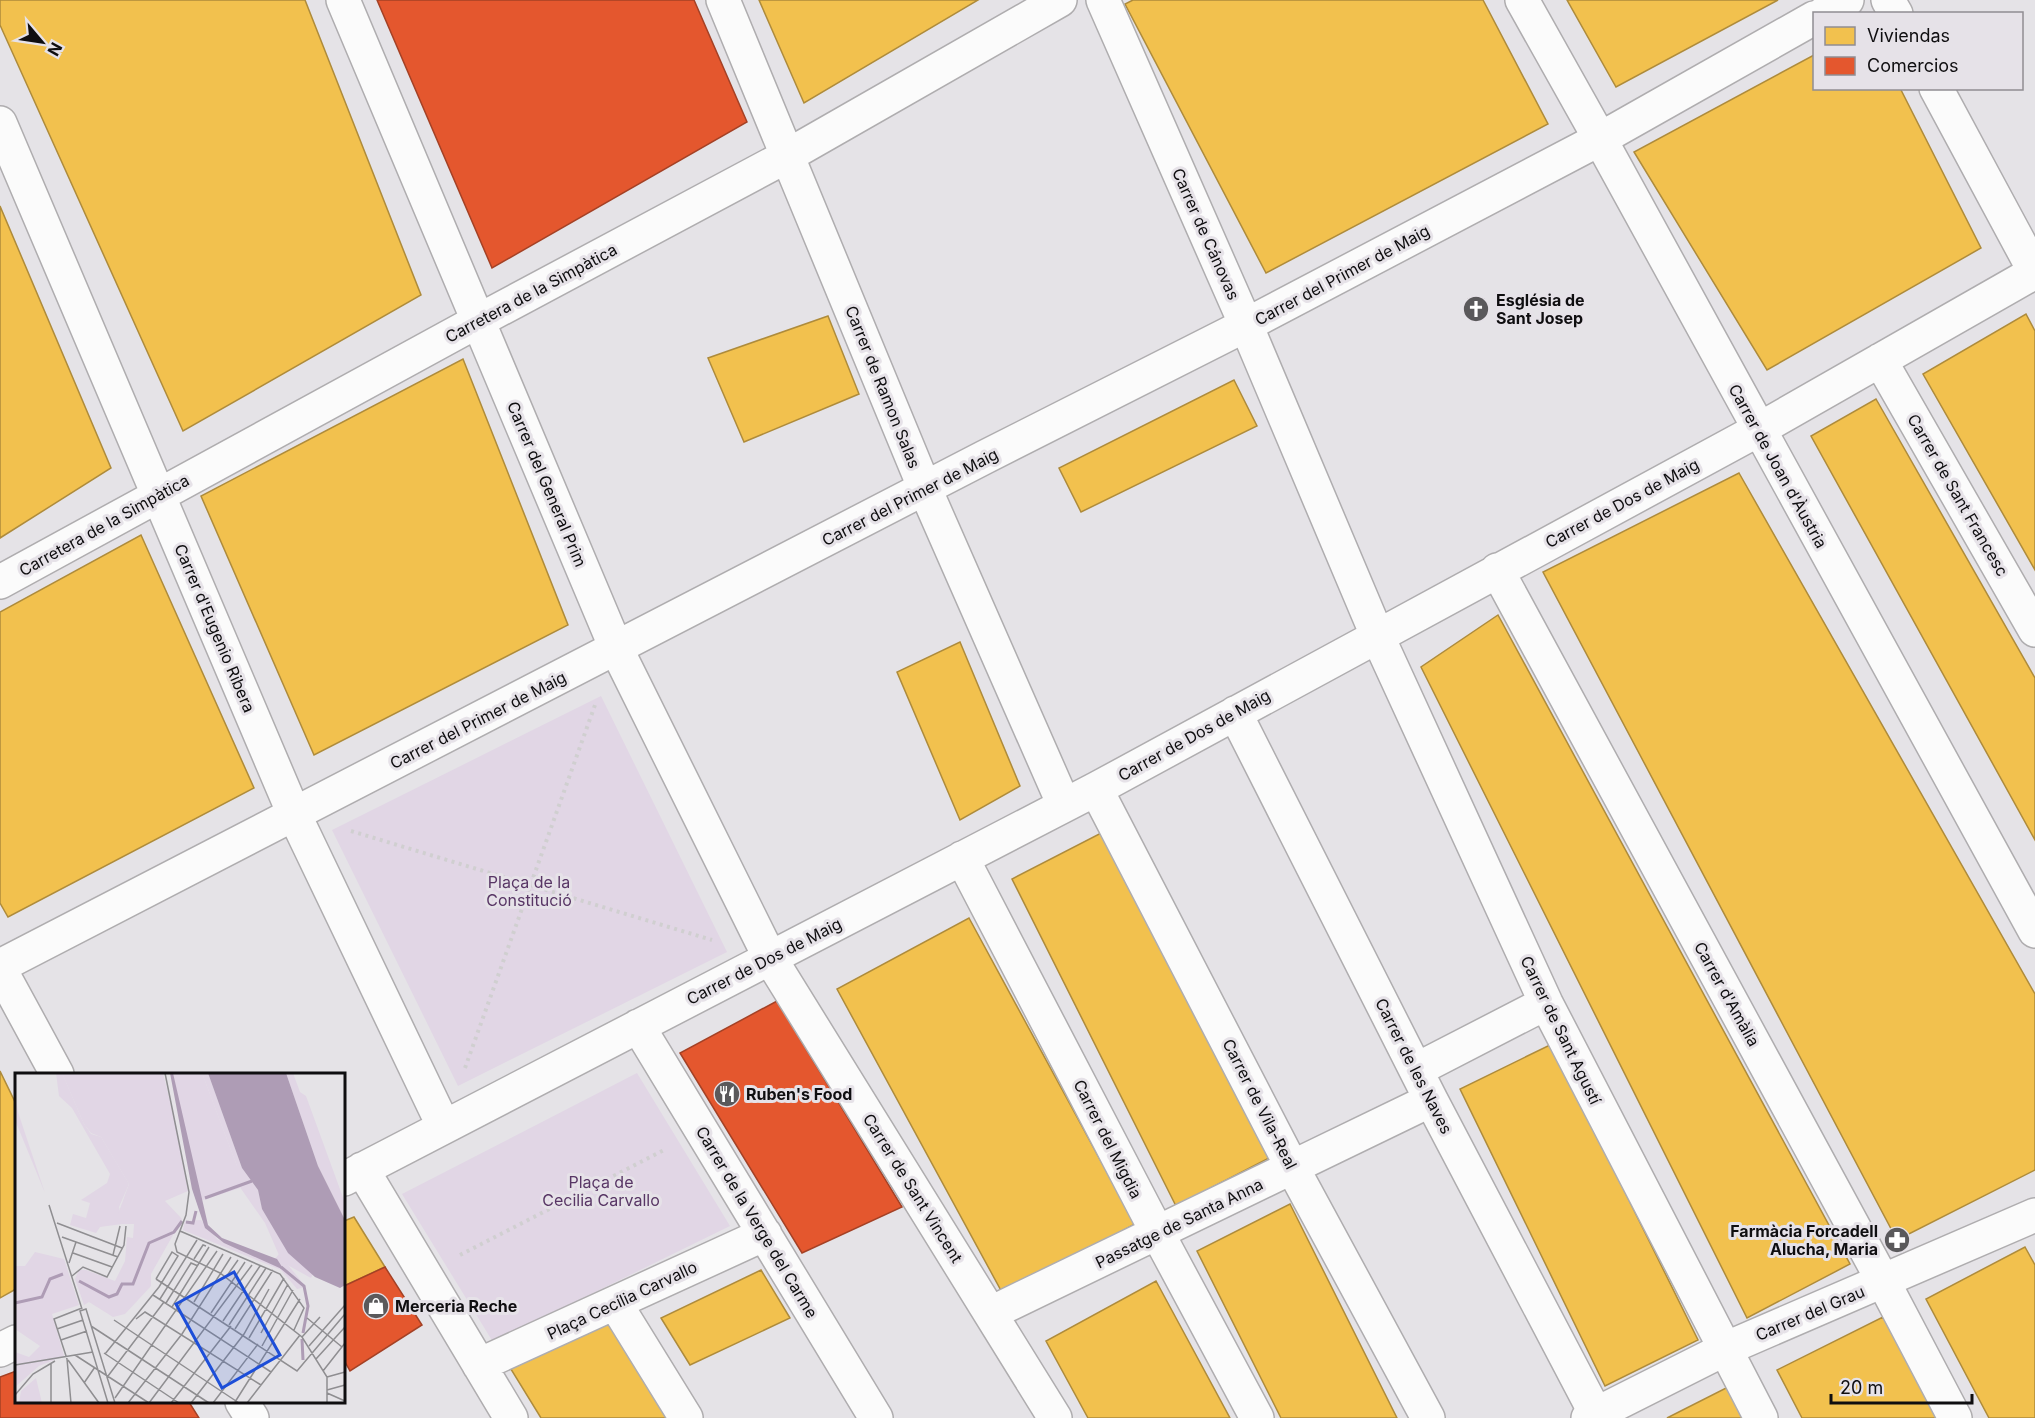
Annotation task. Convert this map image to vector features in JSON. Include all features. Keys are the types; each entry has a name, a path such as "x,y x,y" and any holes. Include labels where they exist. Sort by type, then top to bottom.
{"street":[{"name":"Carrer del General Prim","path":"344,0 616,648 770,958"},
{"name":"Carrer de Ramon Salas","path":"723,0 925,489 1064,805"},
{"name":"Carretera de la Simpàtica","path":"0,582 478,321 788,156 1060,0"},
{"name":"Carrer de Cánovas","path":"1103,0 1246,325 1377,635"},
{"name":"Carrer de Joan d'Àustria","path":"1522,0 2035,931"},
{"path":"1827,12 1848,0"},
{"name":"Carrer del Primer de Maig","path":"0,967 1246,325 1600,139 1813,19"},
{"path":"1937,90 2035,272"},
{"name":"Carrer d'Eugenio Ribera","path":"0,123 294,814 444,1127"},
{"name":"Carrer de Dos de Maig","path":"353,1174 1096,789 1758,430 2035,272"},
{"name":"Carrer de Sant Francesc","path":"1880,360 2035,630"},
{"name":"Carrer d'Amàlia","path":"1497,570 1955,1418"},
{"name":"Carrer de Sant Agustí","path":"1377,635 1546,1004 1761,1418"},
{"name":"Carrer de les Naves","path":"1235,713 1594,1417"},
{"name":"Carrer de Vila-Real","path":"1096,789 1292,1167 1428,1418"},
{"name":"Carrer del Migdia","path":"962,858 1158,1234 1257,1418"},
{"name":"Carrer de Sant Vincent","path":"770,958 1055,1418"},
{"path":"0,967 56,1073"},
{"path":"1416,1070 1546,1004"},
{"name":"Carrer de la Verge del Carme","path":"638,1026 876,1418"},
{"name":"Passatge de Santa Anna","path":"991,1313 1431,1100"},
{"path":"353,1174 424,1274 511,1418"},
{"name":"Carrer del Grau","path":"1594,1417 1725,1349 1883,1281 2033,1222"},
{"name":"Plaça Cecília Carvallo","path":"479,1365 765,1234"},
{"path":"615,1303 686,1418"},
{"path":"0,1350 15,1342"},
{"path":"243,1403 252,1418"}],"path":[{"path":"444,1127 616,648"},
{"path":"294,814 770,958"},
{"path":"424,1274 702,1131"}],"green space":[{"name":"Plaça de la Constitució","path":"601,696 727,952 458,1086 332,830"},
{"name":"Plaça de Cecilia Carvallo","path":"637,1073 730,1226 493,1342 402,1194"}],"building: Viviendas":[{"path":"0,0 305,0 421,295 183,431 0,25"},
{"path":"759,0 978,0 804,103"},
{"path":"1133,0 1483,0 1548,124 1266,273 1125,4"},
{"path":"1567,0 1778,0 1616,87"},
{"path":"1813,56 1813,90 1901,90 1981,248 1767,370 1634,152"},
{"path":"0,206 111,468 0,538"},
{"path":"2026,314 2035,331 2035,570 1923,374"},
{"path":"828,316 859,394 744,442 708,358"},
{"path":"463,359 568,625 314,755 201,496"},
{"path":"1234,380 1257,426 1081,512 1059,468"},
{"path":"1876,399 2035,678 2035,840 1811,436"},
{"path":"1739,473 2035,994 2035,1170 1897,1240 1543,572"},
{"path":"141,535 254,788 8,917 0,903 0,612"},
{"path":"1498,615 1850,1264 1747,1318 1421,667"},
{"path":"960,642 1020,786 960,820 897,672"},
{"path":"1107,830 1271,1157 1176,1206 1012,879"},
{"path":"969,918 1135,1224 1004,1296 837,989"},
{"path":"1552,1044 1698,1340 1605,1386 1460,1089"},
{"path":"0,1071 15,1102 15,1290 0,1298"},
{"path":"1290,1204 1397,1418 1281,1418 1197,1251"},
{"path":"354,1217 385,1267 345,1286 345,1221"},
{"path":"2025,1247 2035,1265 2035,1418 1989,1418 1926,1299"},
{"path":"761,1270 790,1318 690,1365 661,1318"},
{"path":"1156,1281 1230,1418 1088,1418 1046,1341"},
{"path":"611,1317 671,1418 541,1418 509,1366"},
{"path":"1883,1317 1938,1418 1802,1418 1777,1370"},
{"path":"1732,1385 1749,1418 1667,1418"}],"building: Comercios":[{"path":"377,0 694,0 747,122 492,268"},
{"path":"777,1001 902,1207 802,1253 680,1053"},
{"name":"Merceria Reche","path":"385,1267 422,1325 350,1371 345,1362 345,1286"},
{"path":"15,1371 15,1403 190,1403 199,1418 0,1418 0,1377"}],"place":[{"name":"Església de Sant Josep","path":"1476,309"},
{"name":"Ruben's Food","path":"727,1094"},
{"name":"Farmàcia Forcadell Alucha, Maria","path":"1897,1240"},
{"name":"Merceria Reche","path":"376,1306"}]}
